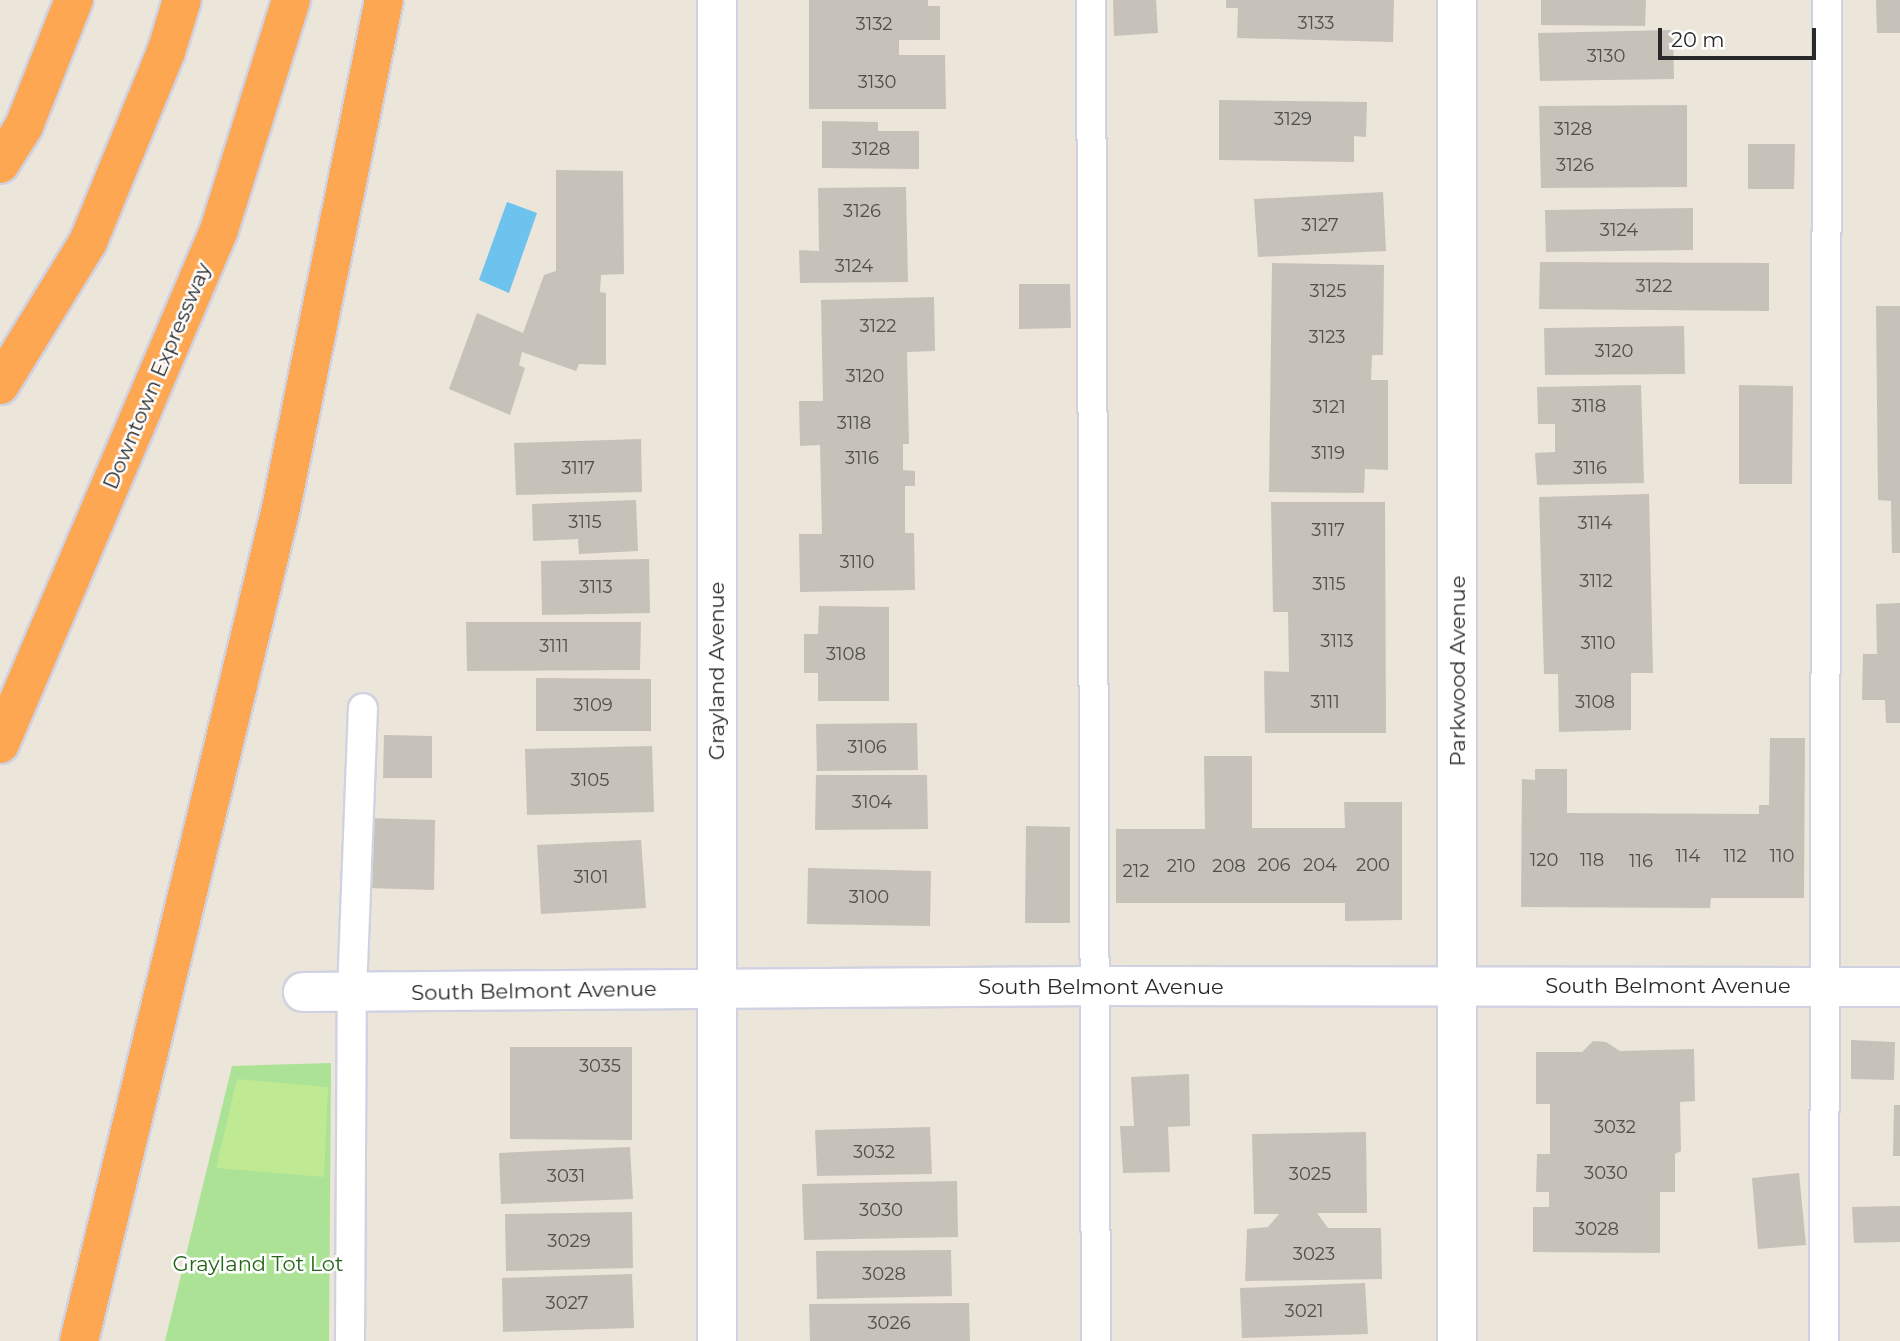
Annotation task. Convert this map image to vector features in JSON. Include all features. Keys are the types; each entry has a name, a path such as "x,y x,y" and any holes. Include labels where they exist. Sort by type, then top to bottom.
{"highway":[{"path":"0,164 24,126 74,0"},
{"path":"0,385 88,242 166,52 181,0"},
{"name":"Downtown Expressway","path":"0,744 219,230 291,0"},
{"path":"79,1341 281,508 384,0"}],"street":[{"name":"Grayland Avenue","path":"717,0 718,1341"},
{"name":"Parkwood Avenue","path":"1457,0 1457,1341"},
{"name":"South Belmont Avenue","path":"303,992 1095,986 1900,987"}],"lane":[{"path":"1091,0 1096,1341"},
{"path":"1824,1341 1827,986 1827,0"},
{"path":"350,1341 352,993 363,708"}],"green space":[{"name":"Grayland Tot Lot","path":"331,1063 329,1341 165,1341 232,1066"},
{"path":"237,1079 328,1087 324,1177 216,1168"}],"water":[{"path":"507,202 537,213 509,293 479,280"}],"building":[{"path":"809,0 928,0 928,6 940,6 940,40 899,40 899,55 945,55 946,109 809,109"},
{"path":"1113,0 1156,0 1158,33 1114,36"},
{"path":"1226,0 1394,0 1393,42 1237,38 1238,8 1226,8"},
{"path":"1541,0 1646,0 1645,26 1541,25"},
{"path":"1876,0 1900,0 1900,33 1877,33"},
{"path":"1673,30 1674,79 1540,81 1538,33"},
{"path":"1219,100 1367,102 1366,137 1354,136 1354,162 1219,160"},
{"path":"1687,105 1687,187 1541,188 1539,106"},
{"path":"822,121 878,122 878,131 919,131 919,169 822,168"},
{"path":"1748,144 1795,144 1794,189 1748,189"},
{"path":"556,170 623,171 624,274 601,275 600,292 606,293 606,365 579,364 576,371 522,352 519,365 525,368 510,415 449,389 477,313 523,333 544,275 556,271"},
{"path":"906,187 908,282 800,283 799,250 819,251 818,188"},
{"path":"1383,192 1386,251 1258,257 1254,199"},
{"path":"1693,208 1693,250 1546,252 1545,210"},
{"path":"1540,262 1769,263 1769,311 1539,309"},
{"path":"1272,263 1384,265 1383,355 1372,355 1371,380 1388,380 1388,470 1365,469 1364,493 1269,492"},
{"path":"1019,284 1070,284 1071,328 1019,329"},
{"path":"934,297 935,351 907,352 909,444 903,444 903,470 915,471 915,486 905,486 905,533 914,533 915,590 800,592 799,534 822,534 820,445 800,446 799,401 823,401 821,300"},
{"path":"1876,306 1900,306 1900,553 1892,553 1891,501 1878,500"},
{"path":"1684,326 1685,374 1545,375 1544,328"},
{"path":"1641,385 1644,483 1537,485 1535,453 1555,452 1555,424 1538,424 1537,387"},
{"path":"1739,385 1793,386 1792,484 1739,484"},
{"path":"641,439 642,492 516,495 514,443"},
{"path":"1649,494 1653,673 1631,673 1631,730 1559,732 1558,674 1544,674 1539,497"},
{"path":"636,500 638,551 579,554 578,539 533,541 532,504"},
{"path":"1271,502 1385,502 1386,733 1265,733 1264,671 1289,672 1288,612 1273,612"},
{"path":"649,559 650,613 542,615 541,561"},
{"path":"1900,603 1900,723 1886,723 1885,700 1862,700 1863,654 1877,654 1876,604"},
{"path":"819,606 889,607 889,701 818,701 818,673 804,673 804,634 818,634"},
{"path":"466,622 641,622 640,670 467,671"},
{"path":"536,678 651,679 651,731 536,731"},
{"path":"917,723 918,770 817,771 816,724"},
{"path":"384,735 432,736 432,778 383,778"},
{"path":"1770,738 1805,738 1804,898 1711,898 1710,908 1521,907 1522,779 1535,780 1535,769 1567,769 1567,813 1759,814 1759,805 1769,805"},
{"path":"652,746 654,812 527,815 525,749"},
{"path":"1204,756 1252,756 1252,828 1345,828 1344,802 1402,802 1402,920 1345,921 1345,903 1116,903 1116,829 1205,829"},
{"path":"816,775 927,775 928,829 815,830"},
{"path":"369,818 435,820 434,890 368,888"},
{"path":"1026,826 1070,827 1070,923 1025,923"},
{"path":"641,840 646,908 541,914 537,845"},
{"path":"808,868 931,871 930,926 807,924"},
{"path":"1851,1040 1895,1042 1894,1080 1851,1079"},
{"path":"1593,1041 1606,1042 1620,1051 1694,1049 1695,1101 1680,1102 1681,1151 1675,1154 1675,1192 1660,1192 1660,1253 1533,1252 1533,1207 1549,1207 1549,1192 1536,1192 1537,1154 1550,1154 1550,1104 1536,1104 1536,1052 1582,1052"},
{"path":"510,1047 632,1047 632,1140 510,1139"},
{"path":"1189,1074 1190,1126 1168,1127 1170,1172 1123,1173 1120,1126 1134,1126 1131,1077"},
{"path":"1894,1105 1900,1105 1900,1156 1893,1156"},
{"path":"930,1127 932,1174 817,1176 815,1130"},
{"path":"1366,1132 1367,1213 1317,1213 1328,1228 1381,1228 1382,1279 1245,1281 1247,1229 1268,1227 1279,1214 1254,1214 1252,1134"},
{"path":"630,1147 633,1199 501,1204 499,1153"},
{"path":"1799,1173 1806,1245 1758,1249 1752,1178"},
{"path":"957,1181 958,1237 804,1240 802,1184"},
{"path":"1900,1206 1900,1242 1854,1243 1852,1207"},
{"path":"632,1212 633,1268 506,1271 505,1214"},
{"path":"951,1250 952,1296 817,1299 816,1251"},
{"path":"632,1274 634,1328 503,1332 502,1278"},
{"path":"1365,1283 1368,1334 1242,1338 1240,1288"},
{"path":"969,1303 970,1341 810,1341 809,1304"}]}
